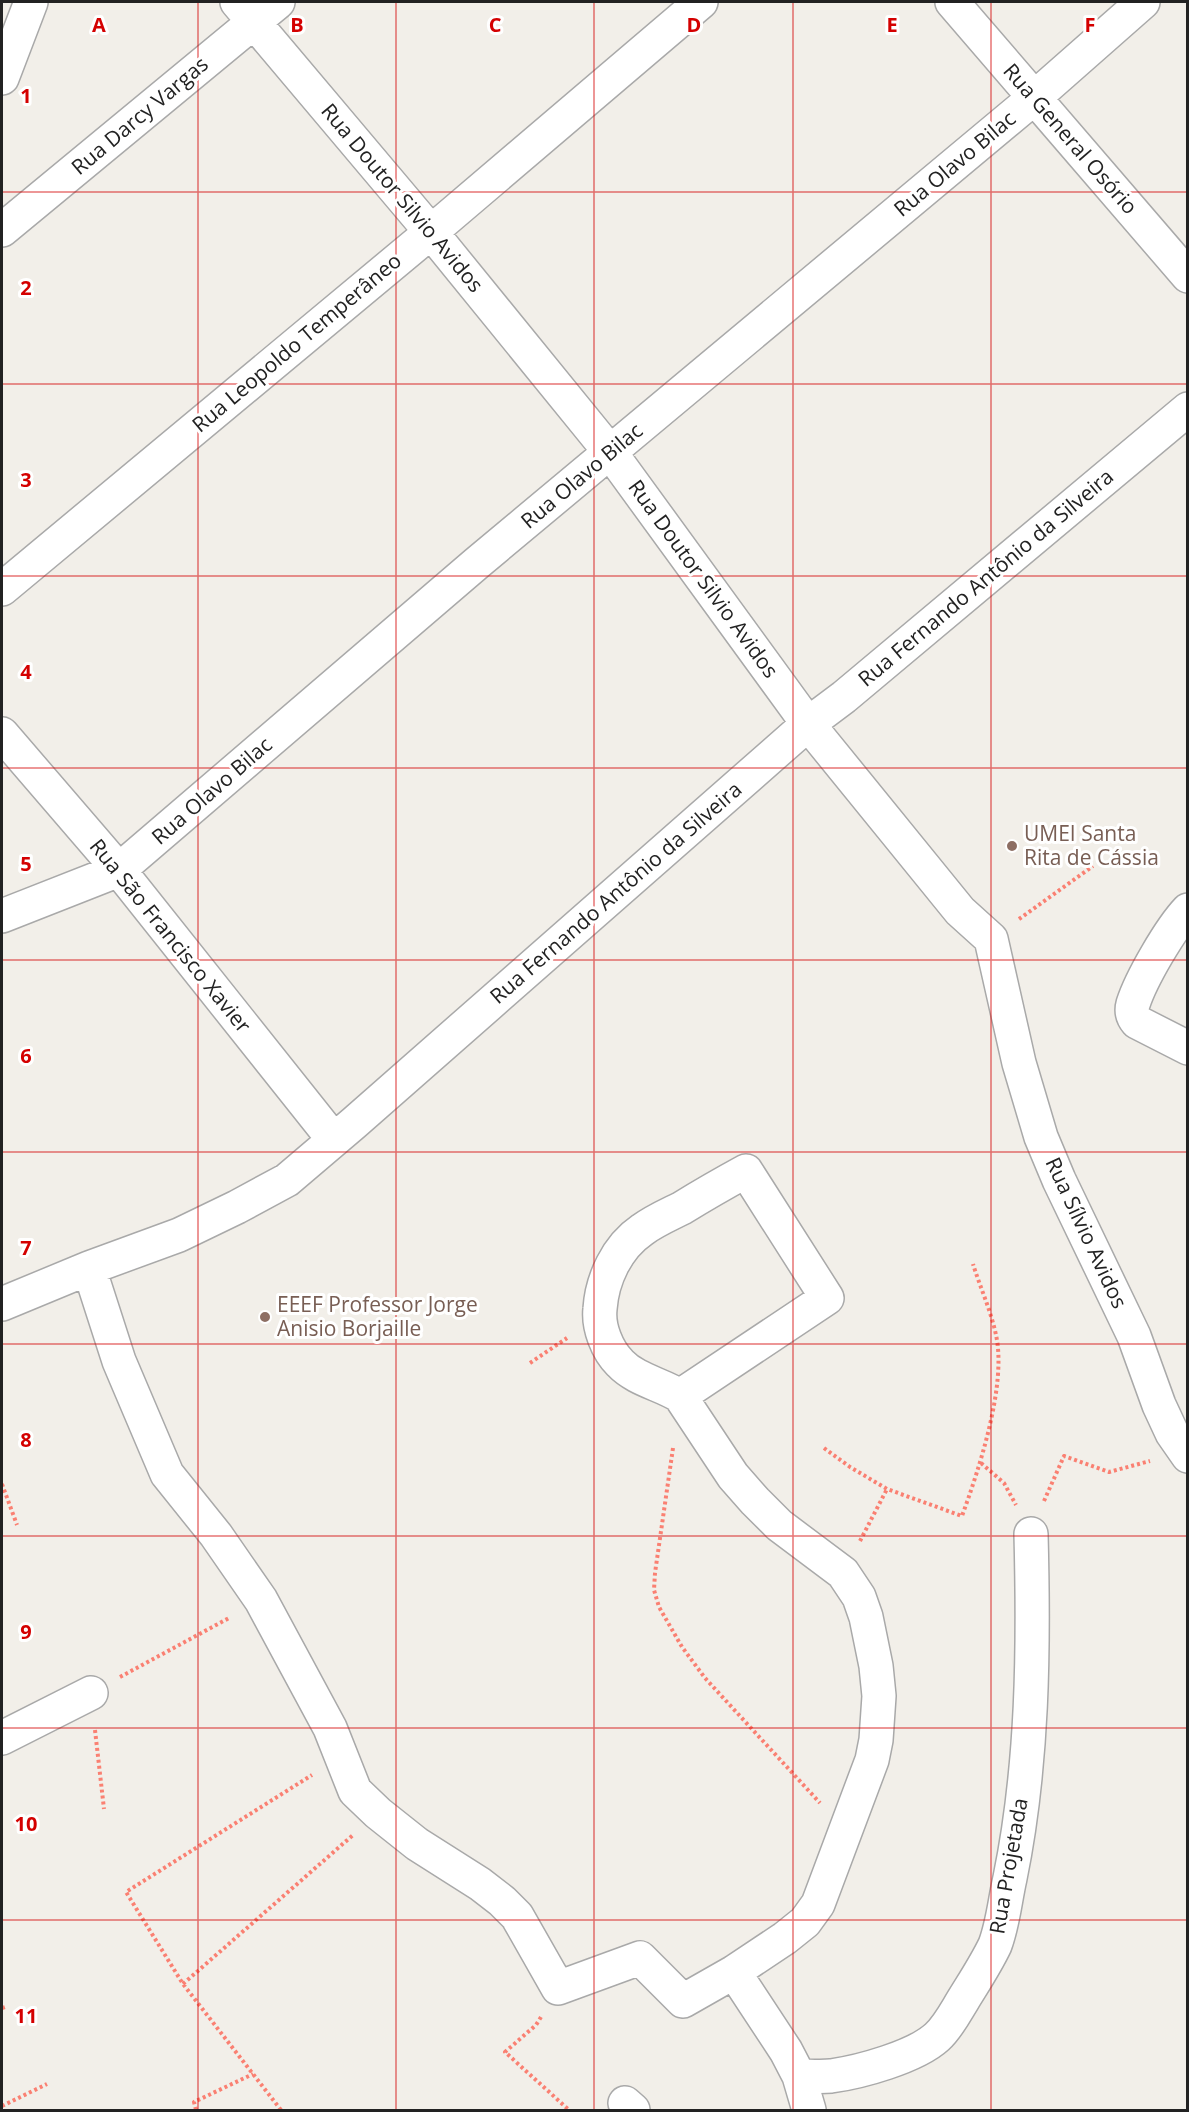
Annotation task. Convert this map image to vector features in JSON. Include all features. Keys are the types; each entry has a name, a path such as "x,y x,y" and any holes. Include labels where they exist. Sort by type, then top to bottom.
{"street":[{"path":"2,78 31,2"},
{"name":"Rua Leopoldo Temperâneo","path":"2,589 431,232 701,2"},
{"name":"Rua General Osório","path":"952,2 1188,276"},
{"name":"Rua Olavo Bilac","path":"2,916 119,870 610,452 1034,98 1143,2"},
{"name":"Rua Doutor Silvio Avidos","path":"256,8 431,232 610,452 808,724 960,910 991,939"},
{"name":"Rua Darcy Vargas","path":"2,230 256,8"},
{"name":"Rua Fernando Antônio da Silveira","path":"2,1304 89,1268 179,1235 287,1180 808,724 1188,409"},
{"name":"Rua São Francisco Xavier","path":"2,734 119,870 334,1140"},
{"path":"1188,910 1166,940 1150,968 1133,1004 1132,1012 1137,1022 1188,1048"},
{"name":"Rua Sílvio Avidos","path":"991,939 1019,1063 1041,1137 1059,1180 1134,1336 1159,1405 1172,1433 1188,1456"},
{"path":"89,1268 119,1361 167,1474 216,1535 261,1600 330,1728 355,1791 417,1844 502,1900 517,1916 558,1988 640,1958 683,2001 734,1972 805,1922 821,1897 872,1760 876,1740 879,1696 876,1666 866,1617 859,1597 843,1573 779,1525 755,1501 733,1476 680,1396 670,1389 637,1376 620,1363 608,1347 599,1315 601,1295 606,1279 623,1248 641,1230 746,1172 827,1298 680,1396"},
{"name":"Rua Projetada","path":"799,2076 829,2076 855,2071 889,2061 920,2048 937,2037 948,2024 995,1944 1017,1844 1028,1747 1031,1534"},
{"path":"2,1738 90,1693"},
{"path":"734,1972 786,2051 799,2076 810,2110"}],"path":[{"path":"991,939 1093,866"},
{"path":"824,1448 887,1489 962,1516 981,1462 999,1373 996,1335 973,1264"},
{"path":"530,1364 599,1315"},
{"path":"680,1396 655,1573 654,1590 659,1607 682,1647 705,1678 797,1781 845,1830"},
{"path":"1031,1534 1064,1456 1109,1472"},
{"path":"981,1462 1004,1483 1031,1534"},
{"path":"2,1484 17,1525"},
{"path":"843,1573 887,1489"},
{"path":"104,1809 90,1693 261,1600"},
{"path":"281,2110 183,1984 126,1892 341,1757"},
{"path":"183,1984 378,1813"},
{"path":"558,1988 536,2025 505,2052 569,2110"},
{"path":"196,2110 194,2102 253,2074"},
{"path":"2,2106 47,2084"}],"place":[{"name":"UMEI Santa Rita de Cássia","path":"1012,846"},
{"name":"EEEF Professor Jorge Anisio Borjaille","path":"265,1317"}]}
